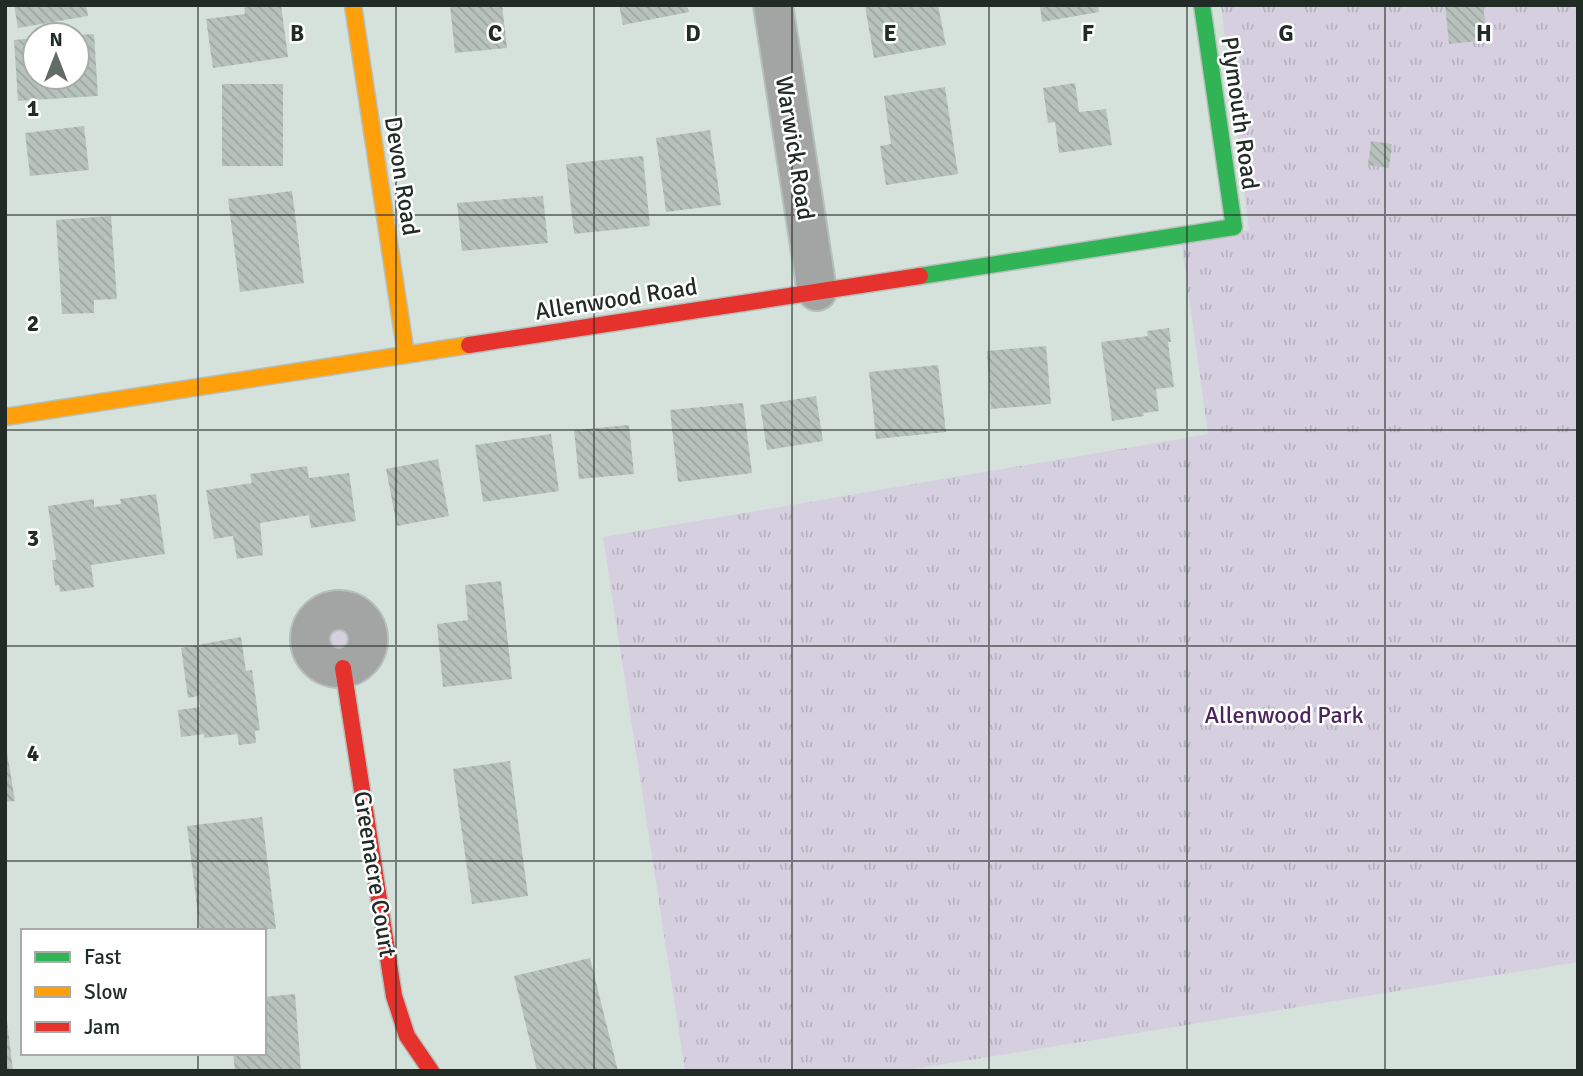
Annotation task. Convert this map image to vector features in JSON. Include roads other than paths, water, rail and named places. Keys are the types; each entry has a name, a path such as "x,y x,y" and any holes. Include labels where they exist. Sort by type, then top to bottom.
{"street":[{"name":"Devon Road","path":"353,5 406,355"},
{"name":"Warwick Road","path":"773,5 817,291"},
{"name":"Plymouth Road","path":"1202,5 1234,227"},
{"name":"Allenwood Road","path":"5,417 1234,227"},
{"name":"Greenacre Court","path":"343,668 401,1029 416,1054 431,1071"}],"park label":[{"name":"Allenwood Park","path":"1284,715"}]}
